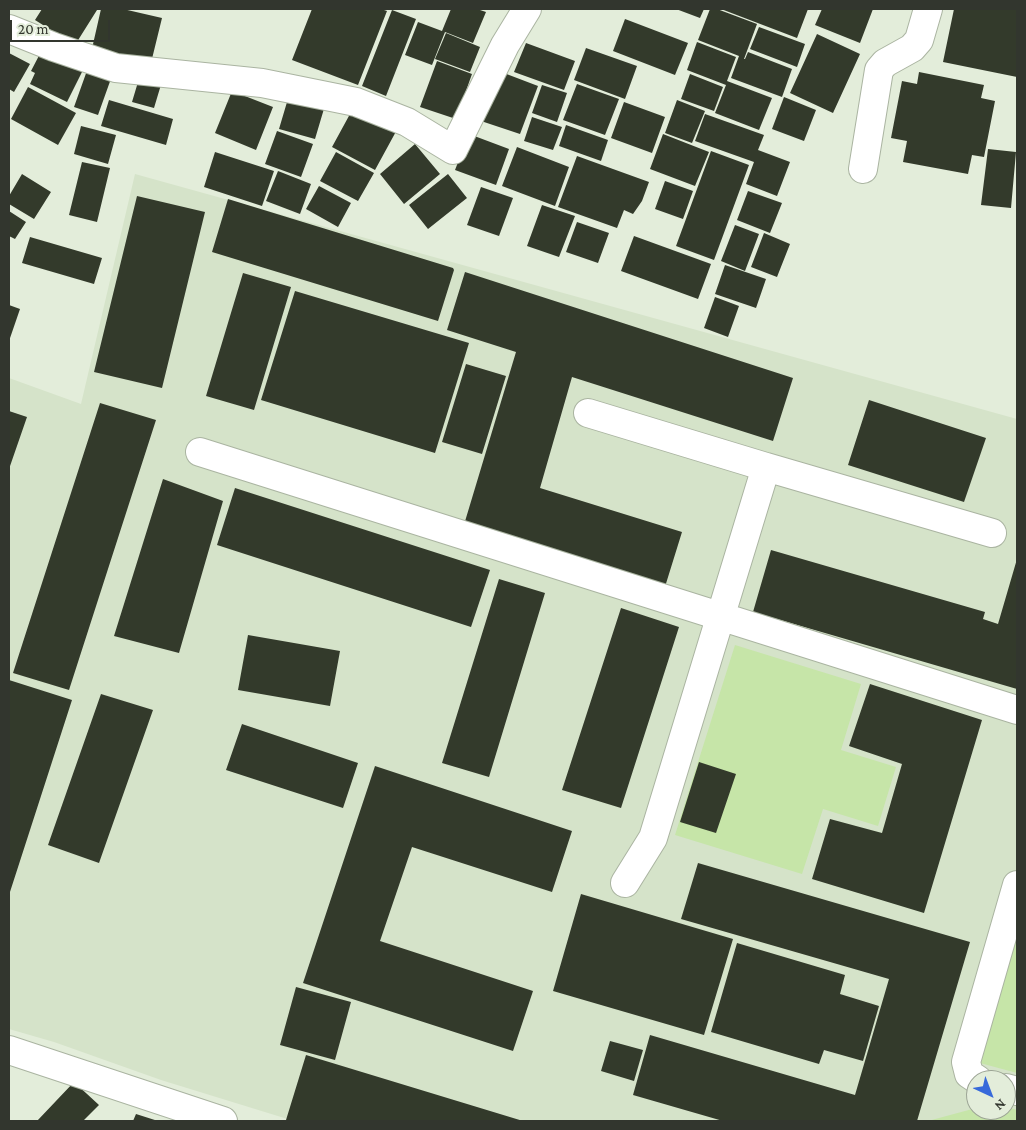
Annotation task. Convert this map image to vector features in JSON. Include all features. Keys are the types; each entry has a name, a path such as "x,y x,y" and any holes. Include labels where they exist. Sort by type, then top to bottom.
{"street":[{"path":"9,29 54,47 116,68 262,83 356,102 406,122 453,150 505,45 527,9"},
{"path":"863,169 879,70 886,63 912,48 919,40 928,9"},
{"path":"588,413 992,533"},
{"path":"200,452 1017,710"},
{"path":"625,883 653,838 766,467"},
{"path":"968,1070 966,1062 1017,886"},
{"path":"9,1050 223,1121"}],"shaded area":[{"path":"135,174 1017,419 1017,1121 294,1121 161,1080 54,1042 9,1029 9,378 81,404"}],"green space":[{"path":"735,645 861,684 841,750 896,767 878,826 823,809 802,874 675,835"},
{"path":"1017,937 1017,1073 1016,1070 1006,1070 980,1063"},
{"path":"1017,1110 1017,1121 928,1121 966,1111 966,1120 1016,1120"}],"building":[{"path":"42,9 97,10 75,45 35,20"},
{"path":"101,9 123,9 162,18 150,67 91,53"},
{"path":"312,9 381,9 387,11 358,85 292,60"},
{"path":"451,9 477,9 486,12 473,43 445,32 432,65 405,55 418,22 442,31"},
{"path":"676,9 704,9 700,18"},
{"path":"710,9 717,9 757,24 744,59 748,52 792,69 782,97 731,78 739,56 698,40"},
{"path":"721,9 808,9 797,38"},
{"path":"822,9 873,9 860,43 815,25"},
{"path":"954,9 1017,9 1017,77 943,62"},
{"path":"392,10 416,19 386,96 362,86"},
{"path":"625,19 688,43 675,75 613,51"},
{"path":"759,27 805,44 797,67 750,49"},
{"path":"446,33 480,47 470,72 435,59"},
{"path":"817,34 860,54 833,113 790,93"},
{"path":"697,42 736,57 727,81 772,98 759,130 715,113 726,85 687,70"},
{"path":"526,43 575,61 564,90 514,72"},
{"path":"44,46 85,66 67,102 30,84 35,73 31,71"},
{"path":"586,48 637,66 625,99 574,80"},
{"path":"9,53 30,64 14,92 9,89"},
{"path":"437,61 472,74 456,119 420,107"},
{"path":"89,65 113,73 98,115 74,107"},
{"path":"496,70 538,86 520,134 478,120"},
{"path":"141,72 163,78 154,108 132,102"},
{"path":"919,72 984,85 981,98 995,101 984,157 972,155 968,174 903,162 907,141 891,138 902,81 917,84"},
{"path":"690,74 723,87 714,111 681,99"},
{"path":"577,84 619,99 605,135 563,120"},
{"path":"542,85 567,93 557,122 532,113"},
{"path":"28,87 76,113 58,145 11,119"},
{"path":"232,91 273,107 256,150 215,133"},
{"path":"290,92 326,102 315,139 279,129"},
{"path":"784,97 816,110 804,141 772,129"},
{"path":"109,100 173,119 166,145 101,126"},
{"path":"677,100 705,111 692,143 665,133"},
{"path":"624,102 665,117 652,153 611,138"},
{"path":"356,103 399,126 375,170 332,147"},
{"path":"705,114 764,135 758,150 790,162 777,196 746,184 754,162 695,141"},
{"path":"532,117 562,127 553,150 524,141"},
{"path":"566,125 608,140 601,161 559,146"},
{"path":"81,126 116,135 108,164 74,154"},
{"path":"277,131 313,144 301,177 265,164"},
{"path":"469,134 509,149 496,185 455,170"},
{"path":"663,134 709,152 695,186 650,169"},
{"path":"415,144 440,174 404,204 380,174"},
{"path":"517,147 569,167 555,206 502,186"},
{"path":"988,149 1016,152 1011,208 981,205"},
{"path":"711,151 749,165 714,260 676,246"},
{"path":"215,152 274,171 262,206 204,187"},
{"path":"336,152 374,173 358,201 320,181"},
{"path":"577,156 649,182 642,201 633,214 624,210 617,228 558,207"},
{"path":"82,162 110,168 97,222 69,215"},
{"path":"278,171 311,184 300,214 266,201"},
{"path":"22,174 51,192 34,219 9,204 9,196"},
{"path":"448,174 467,198 428,229 409,205"},
{"path":"665,181 693,191 683,219 655,209"},
{"path":"319,186 351,203 338,227 306,209"},
{"path":"481,187 513,198 499,236 467,225"},
{"path":"748,191 782,203 770,233 737,220"},
{"path":"137,196 205,212 162,388 94,372"},
{"path":"228,199 453,268 454,270 438,321 212,252"},
{"path":"542,205 575,216 559,257 527,246"},
{"path":"9,211 26,222 15,239 9,236"},
{"path":"577,222 609,233 598,263 566,252"},
{"path":"735,225 759,234 745,271 721,261"},
{"path":"764,233 790,244 777,277 751,267"},
{"path":"634,236 711,264 698,299 621,271"},
{"path":"30,237 102,258 94,284 22,263"},
{"path":"725,265 766,279 756,308 715,294"},
{"path":"465,272 793,378 773,441 572,377 540,488 682,532 664,590 463,528 516,352 447,330"},
{"path":"243,273 291,287 254,410 206,396"},
{"path":"295,291 469,343 435,453 261,400"},
{"path":"715,297 739,306 728,337 704,328"},
{"path":"9,305 20,309 9,341"},
{"path":"466,364 506,376 482,454 442,442"},
{"path":"869,400 986,438 964,502 848,465"},
{"path":"100,403 156,420 69,690 13,673"},
{"path":"9,411 27,417 9,469"},
{"path":"163,479 223,501 179,653 114,636"},
{"path":"235,488 490,570 471,627 217,545"},
{"path":"771,550 985,612 983,619 998,624 1017,559 1017,689 753,612"},
{"path":"499,579 545,593 489,777 442,763"},
{"path":"621,608 679,627 621,808 562,790"},
{"path":"248,635 340,651 330,706 238,690"},
{"path":"9,680 72,700 9,895"},
{"path":"870,684 982,720 924,913 812,879 830,819 882,833 902,764 849,746"},
{"path":"101,694 153,710 99,863 48,845"},
{"path":"242,724 358,763 343,808 226,770"},
{"path":"699,762 736,774 716,833 680,822"},
{"path":"375,766 572,831 552,892 412,847 380,941 533,991 513,1051 303,983"},
{"path":"698,863 970,942 917,1121 723,1121 633,1095 650,1035 855,1095 889,979 681,919"},
{"path":"581,894 733,939 704,1035 553,991"},
{"path":"737,943 845,975 840,994 879,1006 863,1061 824,1050 819,1064 711,1032"},
{"path":"296,987 351,1002 335,1060 280,1045"},
{"path":"610,1041 643,1050 634,1081 601,1071"},
{"path":"306,1055 523,1121 286,1120"},
{"path":"74,1082 99,1105 83,1121 37,1121"},
{"path":"136,1114 158,1121 133,1121"}]}
